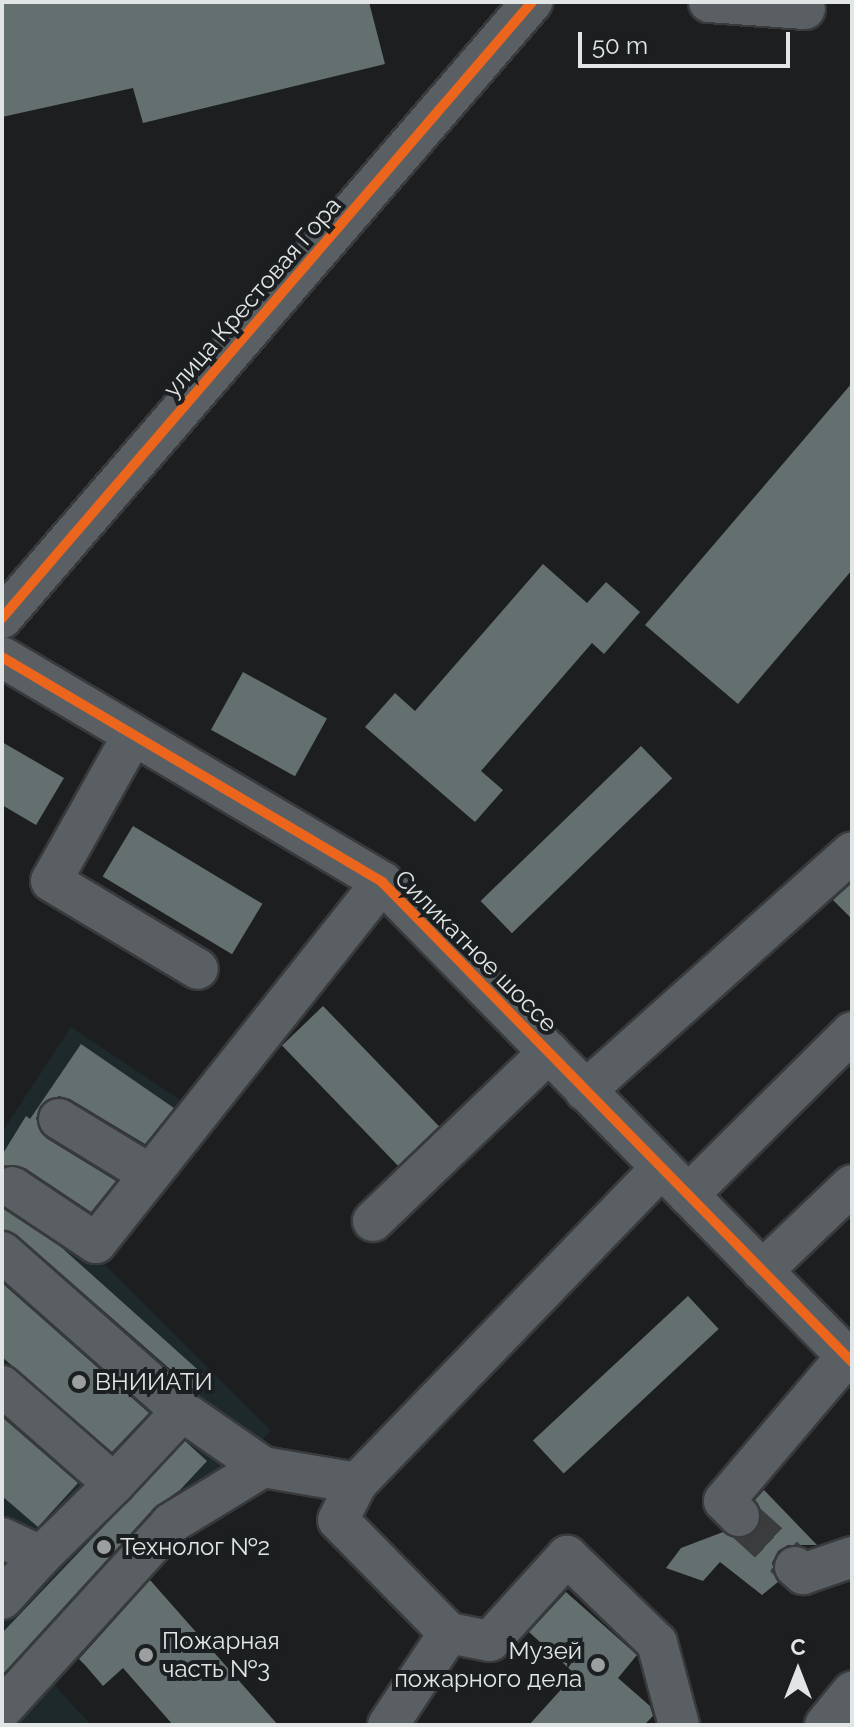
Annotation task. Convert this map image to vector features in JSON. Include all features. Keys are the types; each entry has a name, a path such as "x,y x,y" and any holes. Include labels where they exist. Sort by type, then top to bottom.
{"street":[{"name":"улица Крестовая Гора","path":"2,618 532,2"},
{"path":"709,2 805,9"},
{"name":"Силикатное шоссе","path":"2,657 382,882 849,1360"},
{"path":"133,735 51,881 198,969"},
{"path":"585,1091 852,852"},
{"path":"12,1187 96,1243 382,882"},
{"path":"679,1725 657,1643 567,1556 490,1641 449,1633 338,1520 357,1483 675,1182 852,1032"},
{"path":"373,1221 549,1052"},
{"path":"59,1119 149,1174"},
{"path":"762,1271 852,1185"},
{"path":"2,1252 182,1411 263,1467 357,1483"},
{"path":"739,1516 724,1501 849,1360"},
{"path":"2,1386 114,1484"},
{"path":"2,1599 182,1411"},
{"path":"2,1709 171,1523 263,1467"},
{"path":"2,1538 41,1556"},
{"path":"795,1567 803,1574 852,1557"},
{"path":"388,1725 449,1633"},
{"path":"825,1725 852,1692"}],"shaded area":[{"path":"71,1027 204,1116 96,1256 271,1431 35,1664 91,1725 2,1725 2,1132"}],"building":[{"path":"2,2 369,2 385,64 143,123 133,88 2,117"},
{"path":"852,383 852,570 738,704 645,625"},
{"path":"543,564 587,603 606,582 640,612 604,654 592,643 481,771 503,790 475,822 365,727 395,693 415,711"},
{"path":"243,672 327,719 295,776 211,730"},
{"path":"2,742 64,778 36,825 2,805"},
{"path":"641,746 672,778 512,933 481,901"},
{"path":"133,826 262,904 232,954 103,877"},
{"path":"852,883 852,919 833,900"},
{"path":"323,1006 439,1126 398,1166 282,1046"},
{"path":"81,1044 174,1108 145,1144 70,1099 59,1096 40,1106 36,1119 46,1138 116,1181 91,1212 25,1168 2,1165 2,1155 26,1116 30,1119"},
{"path":"2,1208 61,1247 206,1377 194,1390 17,1235 2,1230"},
{"name":"ВНИИАТИ","path":"2,1283 149,1413 112,1452 2,1357"},
{"path":"688,1296 719,1329 564,1473 533,1441"},
{"path":"2,1417 78,1483 38,1527 2,1496"},
{"name":"Технолог №2","path":"185,1441 207,1461 180,1490 154,1508 2,1675 2,1633"},
{"path":"764,1490 817,1545 788,1545 778,1551 772,1563 778,1582 762,1595 720,1562 703,1581 666,1568 681,1548 723,1532 734,1538 755,1533 761,1521 755,1500"},
{"name":"Пожарная часть №3","path":"150,1580 278,1725 173,1725 123,1668 103,1686 79,1659"},
{"name":"Музей пожарного дела","path":"566,1592 637,1655 618,1678 650,1706 653,1716 644,1725 529,1725 575,1674 529,1632"}],"tunnel":[{"path":"739,1516 795,1567"}],"cycle path":[{"path":"2,618 532,2"},
{"path":"2,657 382,882 852,1362"}],"place":[{"name":"ВНИИАТИ","path":"79,1382"},
{"name":"Технолог №2","path":"104,1547"},
{"name":"Пожарная часть №3","path":"146,1655"},
{"name":"Музей пожарного дела","path":"598,1665"}]}
